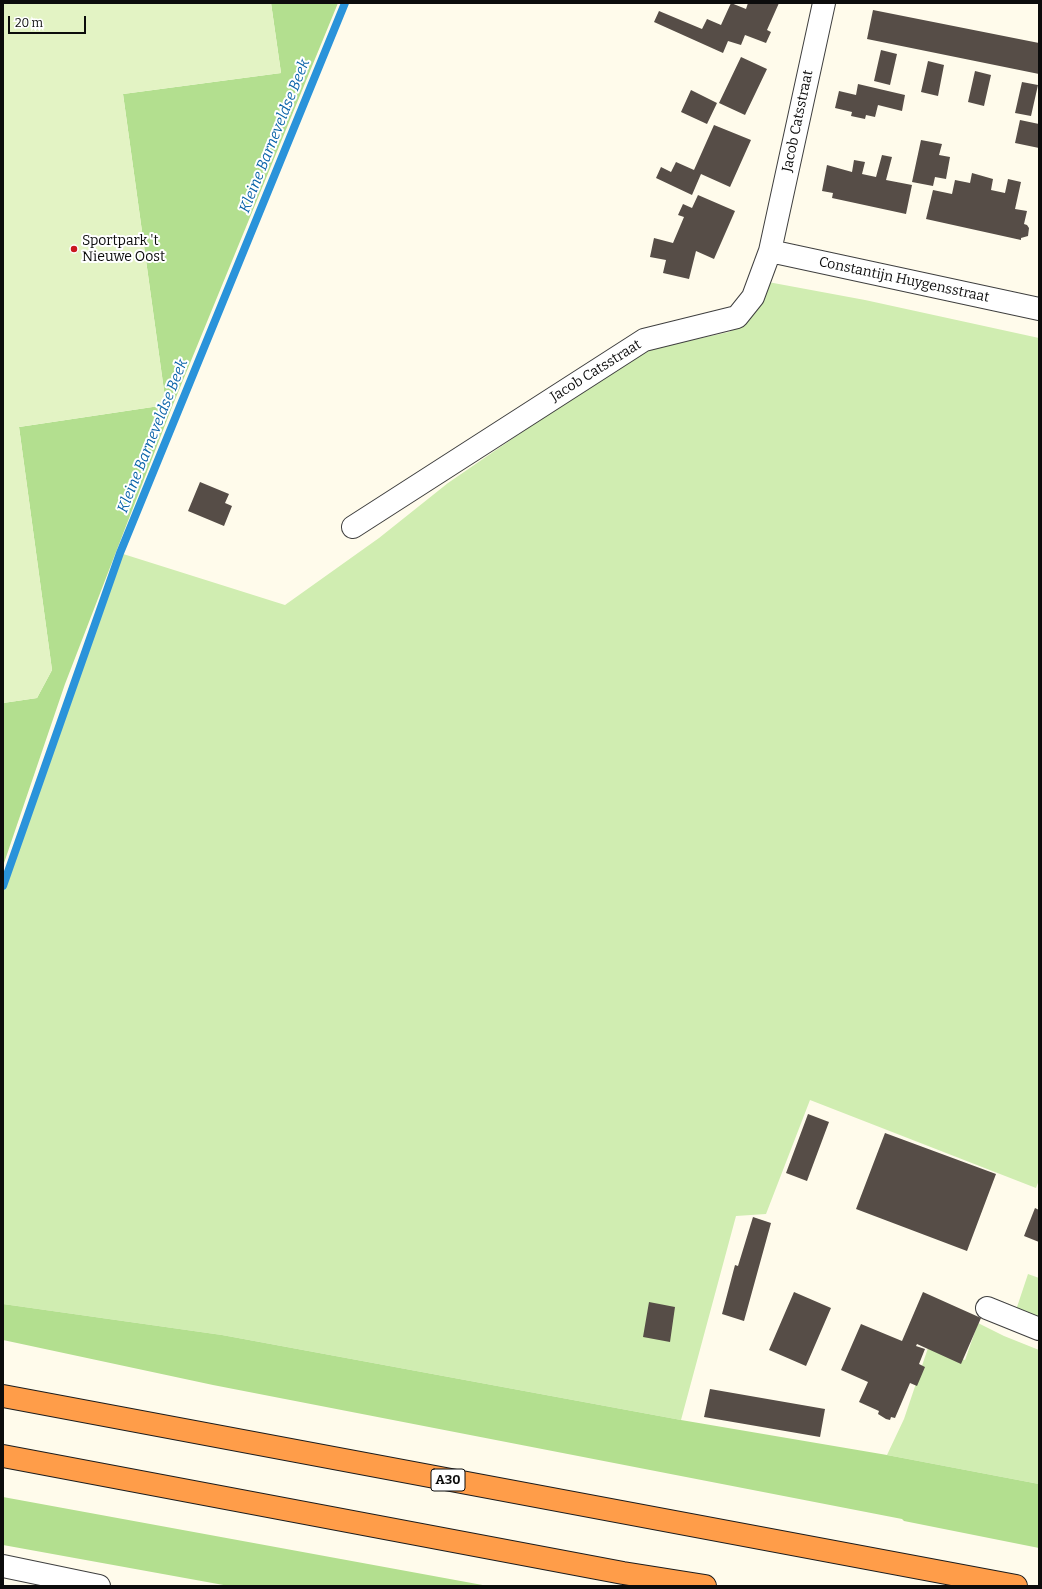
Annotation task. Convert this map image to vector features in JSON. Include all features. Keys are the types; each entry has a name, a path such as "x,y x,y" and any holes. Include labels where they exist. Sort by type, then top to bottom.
{"highway":[{"name":"A30","path":"3,1396 1016,1586"},
{"path":"3,1456 615,1572 705,1586"}],"street":[{"name":"Jacob Catsstraat","path":"353,527 644,340 737,317 753,297 770,251 824,3"},
{"name":"Constantijn Huygensstraat","path":"770,251 1039,309"},
{"path":"987,1308 1039,1329"},
{"path":"3,1566 99,1586"}],"green space":[{"name":"Sportpark 't Nieuwe Oost","path":"3,3 271,3 281,73 123,94 166,405 19,427 52,670 37,698 3,703"},
{"path":"271,3 338,3 172,407 65,684 3,866 3,703 37,698 52,670 19,427 166,405 123,94 281,73"},
{"path":"768,282 865,300 1039,338 1039,1180 1036,1188 810,1100 766,1214 736,1216 681,1420 222,1335 3,1304 3,886 56,726 120,553 285,605 379,538 448,483 605,375 646,350 729,332 746,322"},
{"path":"1028,1274 1039,1278 1039,1319 1016,1310"},
{"path":"3,1304 222,1335 681,1420 887,1455 1039,1484 1039,1548 904,1521 902,1519 213,1385 3,1340"},
{"path":"978,1323 1004,1336 1039,1350 1039,1484 887,1455 904,1419 928,1348 965,1360"},
{"path":"3,1497 488,1586 229,1586 3,1545"}],"building":[{"path":"731,3 746,9 748,3 779,3 767,30 771,32 766,43 745,35 741,45 728,41 723,53 654,22 659,11 702,29 707,19 721,25"},
{"path":"873,10 1039,43 1039,74 867,39"},
{"path":"881,50 897,54 890,85 874,81"},
{"path":"741,57 767,69 745,115 719,103"},
{"path":"928,61 944,65 938,96 921,92"},
{"path":"975,71 991,75 984,106 968,102"},
{"path":"1022,82 1038,85 1031,116 1015,113"},
{"path":"858,84 905,95 902,111 878,105 875,117 866,115 865,119 851,116 852,112 835,108 839,91 856,95"},
{"path":"691,90 717,103 707,124 681,112"},
{"path":"1020,120 1039,124 1039,148 1015,143"},
{"path":"714,125 751,140 730,187 701,174 692,195 656,178 661,167 671,172 676,162 694,170"},
{"path":"921,140 942,144 939,155 950,157 946,179 935,177 933,186 912,182"},
{"path":"882,155 892,157 886,180 912,185 906,214 832,198 833,193 822,191 827,165 852,172 854,160 865,162 862,174 876,177"},
{"path":"972,173 993,179 991,190 1005,193 1008,179 1021,182 1015,209 1027,211 1024,224 1029,228 1028,236 1021,238 1021,240 926,219 933,190 952,194 955,180 970,183"},
{"path":"698,195 735,211 714,259 696,251 689,279 663,273 666,260 650,257 654,238 673,243 684,217 678,215 683,204 692,208"},
{"path":"200,482 229,494 225,503 232,506 224,526 188,511"},
{"path":"808,1114 829,1122 807,1181 786,1173"},
{"path":"885,1133 996,1174 967,1251 856,1209"},
{"path":"1035,1208 1039,1210 1039,1242 1024,1236"},
{"path":"753,1217 771,1223 744,1321 722,1314 735,1265 738,1266"},
{"path":"794,1292 831,1308 806,1366 769,1350"},
{"path":"923,1292 981,1318 961,1364 917,1344 916,1346 925,1349 919,1364 925,1367 917,1386 910,1383 895,1418 891,1417 890,1420 886,1419 878,1414 879,1411 859,1402 868,1382 841,1370 861,1324 902,1341"},
{"path":"649,1302 675,1307 670,1342 643,1337"},
{"path":"710,1389 825,1409 820,1437 704,1417"}],"waterway":[{"name":"Kleine Barneveldse Beek","path":"3,886 120,553 345,3"}],"place":[{"name":"Sportpark 't Nieuwe Oost","path":"74,249"}]}
